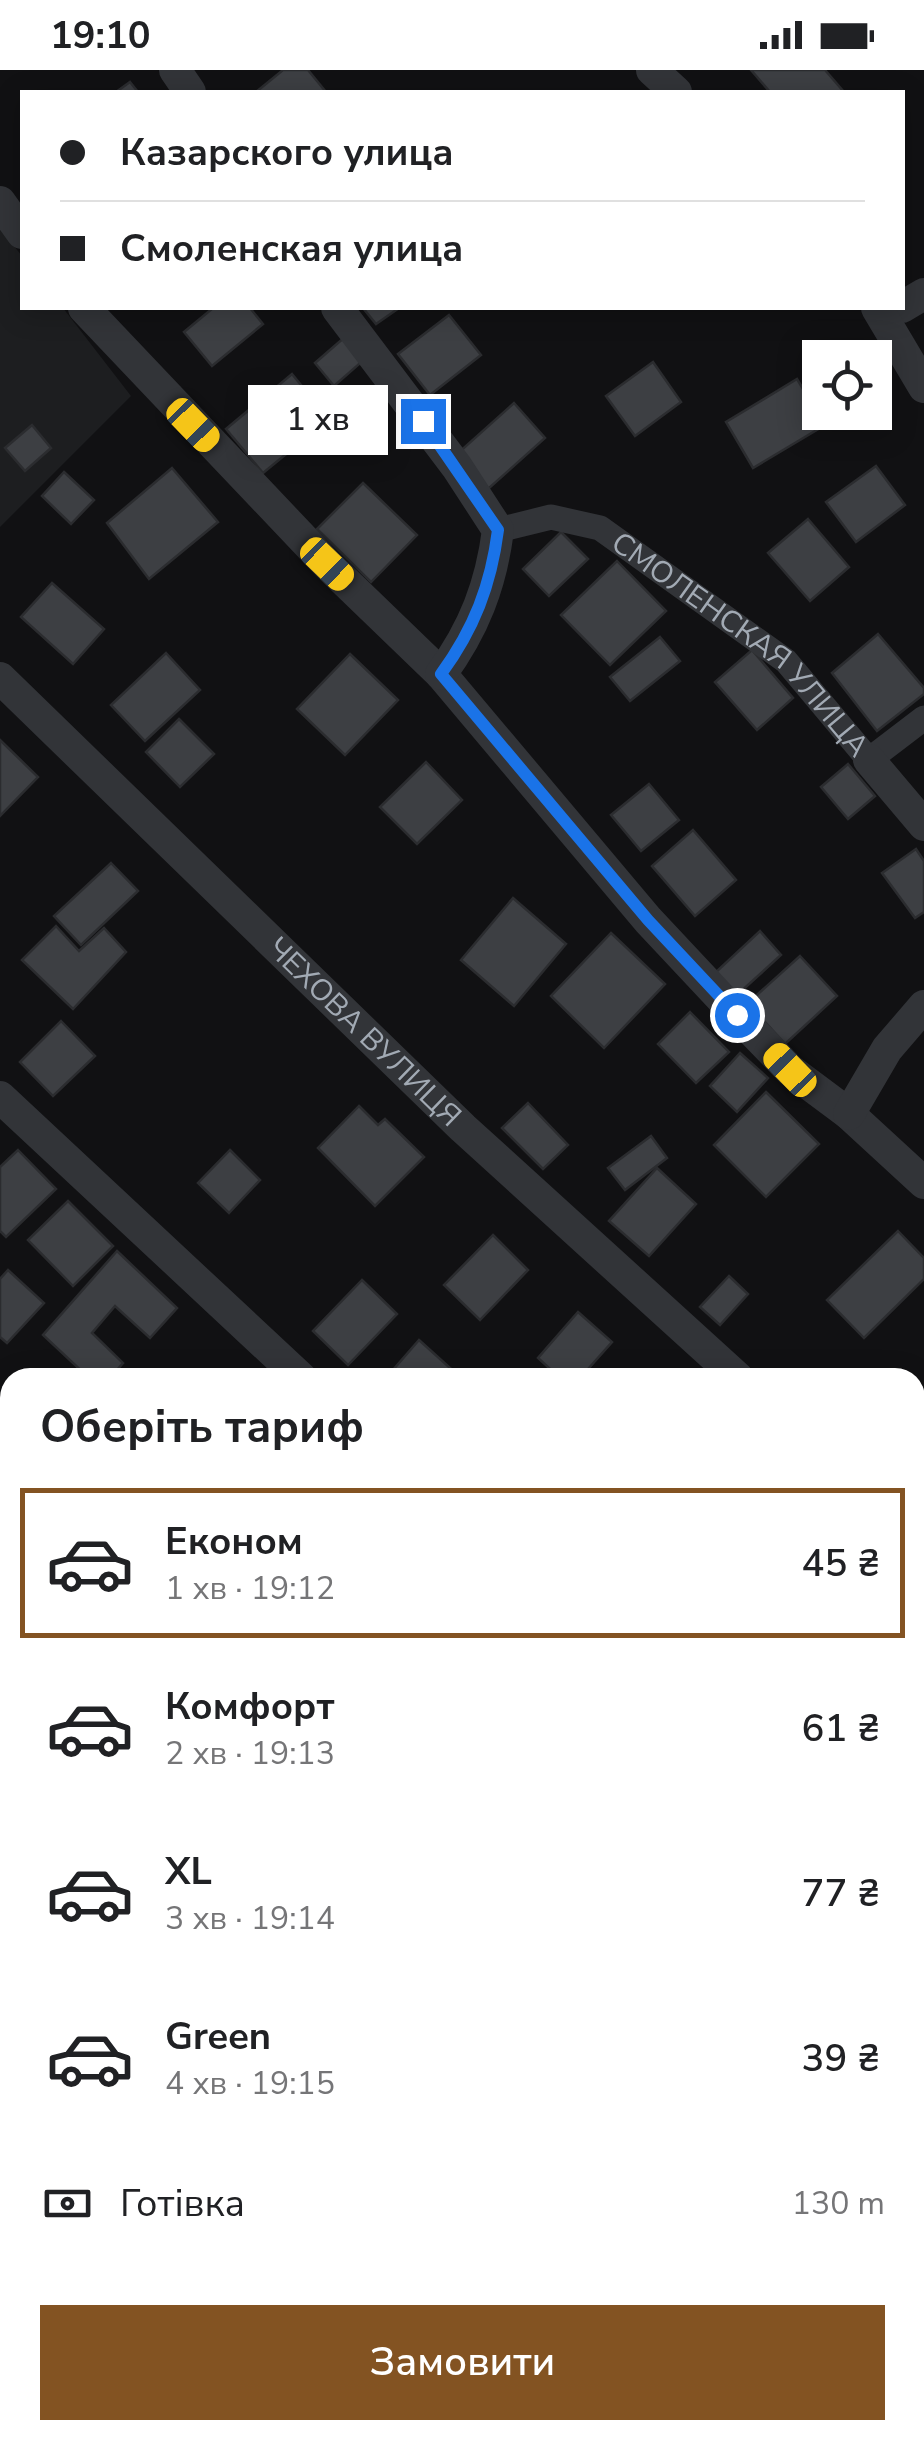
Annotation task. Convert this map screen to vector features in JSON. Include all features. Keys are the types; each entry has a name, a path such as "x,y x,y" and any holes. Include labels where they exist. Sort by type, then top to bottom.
{"street":[{"path":"652,70 674,90"},
{"path":"0,202 20,230"},
{"path":"86,310 327,564 441,674 648,920 790,1070 849,1114 924,1183"},
{"path":"339,310 457,467 498,530 494,568 478,616 441,674"},
{"path":"891,310 924,387"},
{"name":"СМОЛЕНСКАЯ УЛИЦА","path":"498,530 551,517 600,528 786,661 924,825"},
{"name":"ЧЕХОВА ВУЛИЦЯ","path":"0,678 463,1128 727,1368"},
{"path":"869,760 924,718"},
{"path":"849,1114 887,1049 924,1006"},
{"path":"0,1098 290,1368"}],"shaded area":[{"path":"0,229 20,254 20,310 65,310 131,396 0,527"}],"building":[{"path":"283,70 308,70 324,90 258,90"},
{"path":"751,70 825,70 842,90 768,90"},
{"path":"130,82 136,90 119,90"},
{"path":"211,310 252,310 263,324 212,366 184,332"},
{"path":"365,310 396,310 376,324"},
{"path":"449,315 481,355 430,395 398,354"},
{"path":"346,336 366,358 334,386 315,363"},
{"path":"653,362 681,402 635,436 606,396"},
{"path":"292,374 329,419 263,473 226,429"},
{"path":"797,379 802,387 802,430 817,430 753,468 726,422"},
{"path":"514,403 545,438 488,489 457,454"},
{"path":"32,425 51,448 25,471 5,448"},
{"path":"876,466 905,505 856,542 826,502"},
{"path":"172,468 218,522 149,579 107,523"},
{"path":"64,472 94,500 71,524 42,496"},
{"path":"363,483 417,535 371,582 317,529"},
{"path":"808,519 849,567 810,601 768,553"},
{"path":"561,532 588,559 549,596 523,569"},
{"path":"617,561 666,611 610,665 561,615"},
{"path":"52,583 104,629 73,664 21,617"},
{"path":"878,634 924,688 924,694 877,731 832,673"},
{"path":"660,637 680,661 630,701 610,677"},
{"path":"752,650 793,698 757,730 715,682"},
{"path":"166,653 200,690 145,741 111,705"},
{"path":"350,654 398,700 345,755 297,709"},
{"path":"179,719 214,754 180,787 146,752"},
{"path":"0,740 38,777 0,816"},
{"path":"426,762 462,800 417,844 380,807"},
{"path":"848,764 875,796 848,819 821,787"},
{"path":"649,784 679,820 641,851 611,815"},
{"path":"693,830 736,880 695,916 652,866"},
{"path":"916,849 924,861 924,912 915,918 882,873"},
{"path":"111,863 138,891 81,945 54,916"},
{"path":"513,898 566,944 514,1006 461,960"},
{"path":"56,926 79,951 104,928 126,952 73,1009 22,960"},
{"path":"760,931 781,955 737,995 716,972"},
{"path":"611,933 665,984 604,1048 551,996"},
{"path":"800,956 837,996 785,1044 748,1003"},
{"path":"690,1012 729,1052 696,1083 658,1044"},
{"path":"61,1021 95,1056 53,1096 20,1062"},
{"path":"740,1053 768,1078 737,1112 710,1086"},
{"path":"766,1092 819,1144 766,1197 714,1145"},
{"path":"528,1103 568,1145 543,1169 502,1128"},
{"path":"359,1106 378,1125 385,1119 424,1157 375,1206 318,1148"},
{"path":"651,1136 667,1158 625,1190 608,1168"},
{"path":"18,1150 56,1189 6,1237 0,1231 0,1167"},
{"path":"230,1150 260,1180 229,1213 198,1183"},
{"path":"657,1168 696,1204 649,1256 609,1221"},
{"path":"68,1201 113,1246 73,1286 28,1240"},
{"path":"898,1231 924,1258 924,1279 864,1338 827,1300"},
{"path":"493,1235 528,1270 480,1320 444,1285"},
{"path":"117,1251 177,1308 150,1338 115,1306 92,1333 123,1363 119,1368 78,1368 43,1335"},
{"path":"8,1270 44,1303 7,1343 0,1337 0,1279"},
{"path":"729,1276 748,1294 720,1325 700,1307"},
{"path":"362,1280 397,1314 348,1365 313,1331"},
{"path":"578,1312 612,1342 589,1368 549,1368 538,1358"},
{"path":"419,1340 450,1368 395,1368"}],"route":[{"path":"423,421 498,530 494,568 478,616 441,674 648,920 737,1015"}]}
